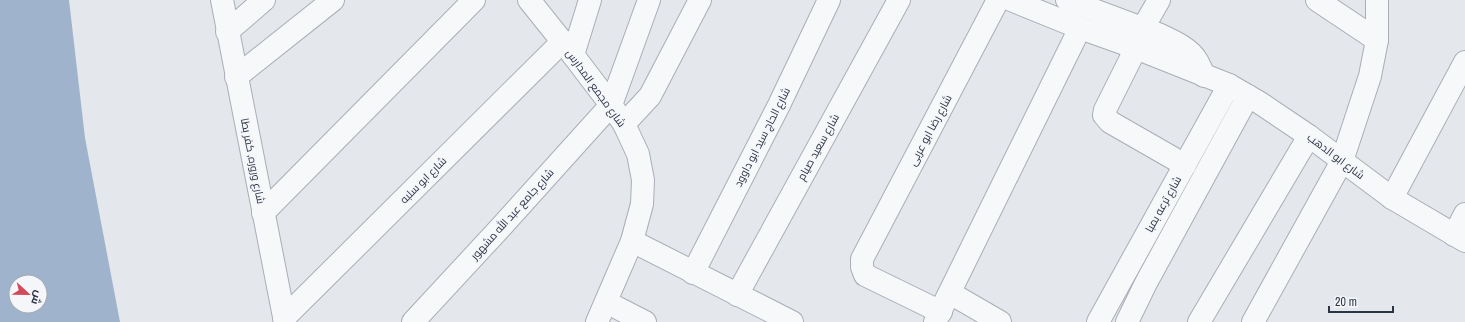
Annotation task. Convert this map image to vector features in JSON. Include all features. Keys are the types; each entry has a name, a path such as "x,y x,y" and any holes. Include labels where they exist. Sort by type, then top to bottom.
{"street":[{"name":"شارع وروره, كفر بطا","path":"222,0 284,320"},
{"path":"228,32 264,0"},
{"path":"236,77 333,0"},
{"path":"263,213 474,0"},
{"name":"شارع مجمع المدارس","path":"529,0 611,105 624,124 638,154 643,180 642,204 632,241 597,322"},
{"path":"568,48 590,0"},
{"path":"611,105 649,0"},
{"path":"624,124 650,96 700,0"},
{"name":"شارع الحاج سيد ابو داوود","path":"693,273 779,105 829,0"},
{"name":"شارع سعيد صيام","path":"737,295 899,0"},
{"name":"شارع رضا ابو عربى","path":"942,309 865,275 862,267 862,259 998,0"},
{"name":"شارع ابو الدهب","path":"1011,0 1045,6 1080,28 1136,48 1229,85 1309,136 1392,198 1459,238"},
{"path":"1067,0 1158,34 1188,51 1197,60 1204,76"},
{"path":"1143,28 1159,0"},
{"path":"1317,0 1377,40"},
{"path":"1253,322 1342,161 1370,76 1377,40 1377,0"},
{"path":"1000,322 942,309 1080,28"},
{"name":"شارع ابو سلبه","path":"284,320 568,48"},
{"path":"1136,48 1105,110 1104,115 1110,122 1185,164"},
{"path":"1392,198 1465,62"},
{"name":"شارع ترعه بمبا","path":"1098,322 1229,85"},
{"path":"1127,322 1146,283 1248,96"},
{"name":"شارع جامع عبد الله مشهور","path":"413,322 611,105"},
{"path":"1199,322 1309,136"},
{"path":"1459,238 1465,214"},
{"path":"632,241 792,322"},
{"path":"606,302 644,322"}],"water":[{"path":"0,0 69,0 85,138 120,322 0,322"}]}
